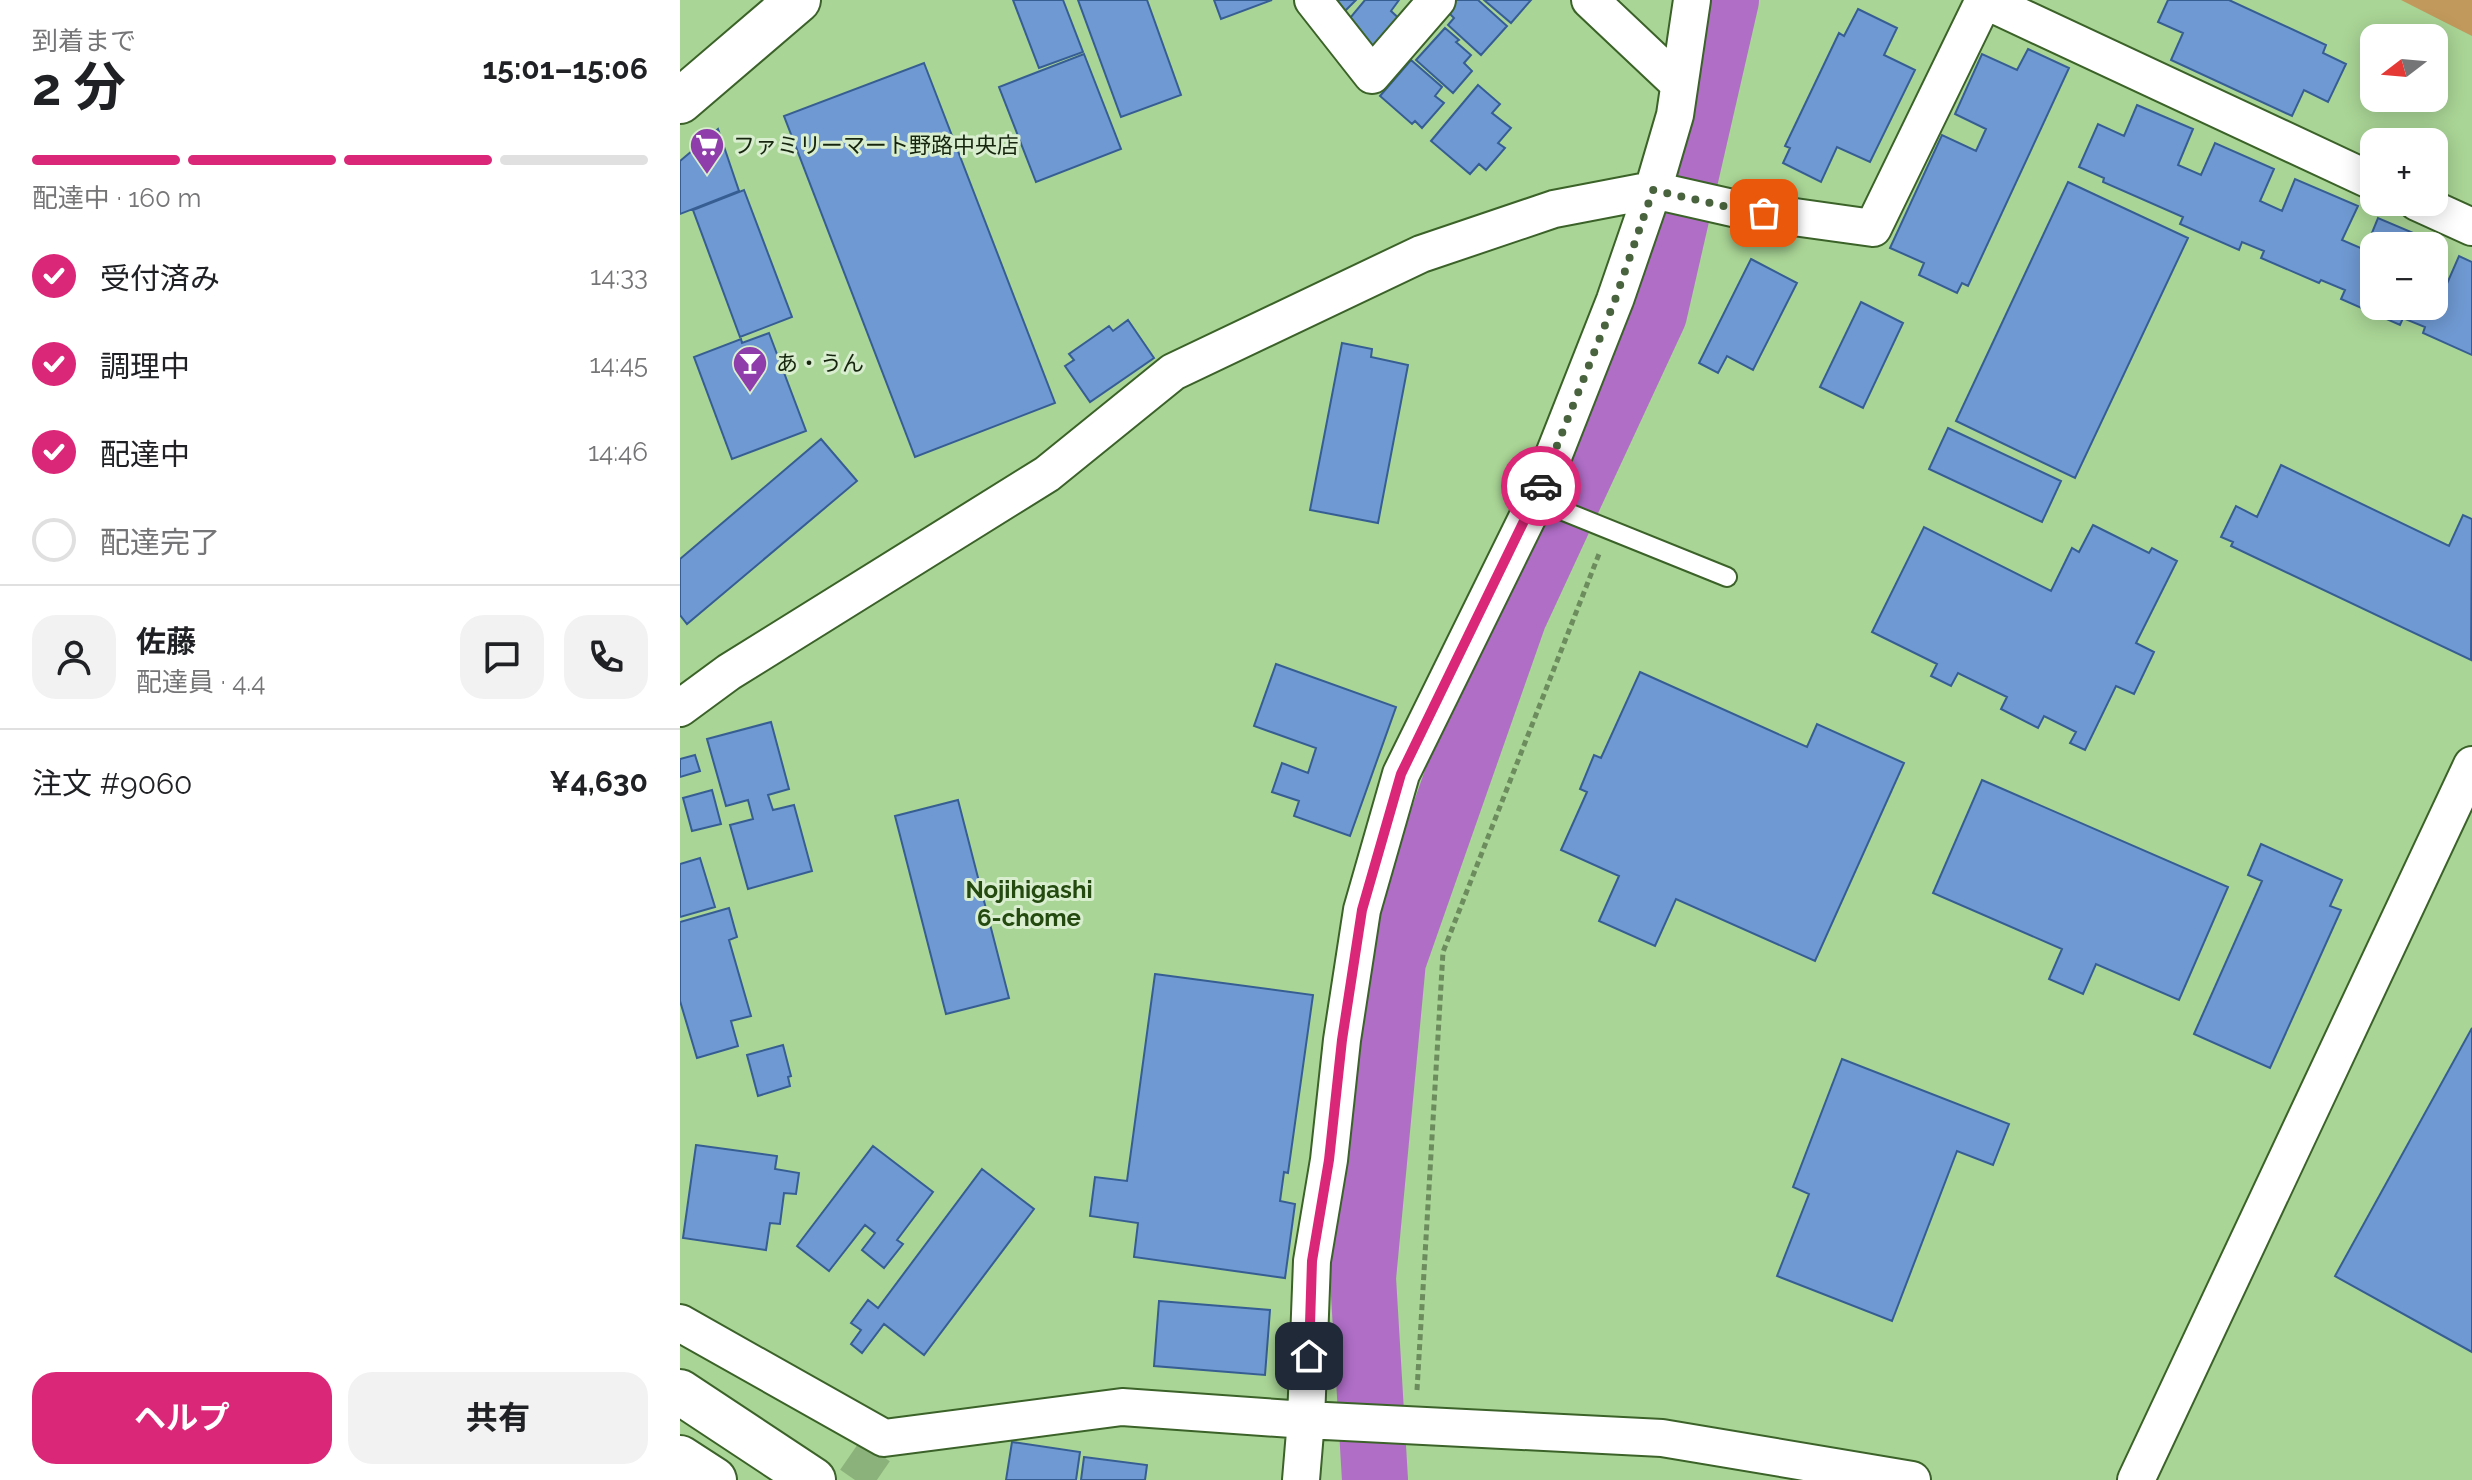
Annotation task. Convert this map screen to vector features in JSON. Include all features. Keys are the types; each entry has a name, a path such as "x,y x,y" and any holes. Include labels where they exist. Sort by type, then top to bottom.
{"main road":[{"path":"680,101 798,0"},
{"path":"680,1392 813,1480"},
{"path":"680,1458 714,1480"}],"street":[{"path":"1313,0 1372,75 1437,0"},
{"path":"1590,0 1679,84"},
{"path":"1301,1480 1312,1261 1329,1160 1342,1040 1362,910 1401,774 1536,500 1615,300 1676,195 1675,115 1692,0"},
{"path":"680,708 729,672 1047,474 1173,372 1421,254 1554,209 1676,195 1737,209 1873,228 1984,0 2360,175"},
{"path":"2448,216 2472,227"},
{"path":"2136,1480 2472,765"},
{"path":"680,1323 879,1444 1122,1407 1306,1420 1662,1438 1912,1480"}],"lane":[{"path":"1536,500 1727,577"}],"path":[{"path":"1399,1424 1443,952 1601,549"}],"shaded area":[{"path":"2401,0 2472,0 2472,36"}],"building":[{"path":"1013,0 1063,0 1083,52 1039,68"},
{"path":"1078,0 1147,0 1181,95 1121,117"},
{"path":"1214,0 1272,0 1221,19"},
{"path":"1328,0 1356,0 1338,18"},
{"path":"1365,0 1399,0 1391,11 1403,22 1379,52 1345,24"},
{"path":"1455,0 1478,0 1507,26 1481,55 1448,25 1454,18 1446,10"},
{"path":"1484,0 1531,0 1511,23"},
{"path":"2168,0 2229,0 2326,45 2323,53 2346,64 2328,102 2304,90 2292,116 2171,60 2183,33 2158,22"},
{"path":"1858,9 1897,28 1884,55 1915,70 1870,162 1837,147 1821,182 1783,163 1790,148 1785,146 1839,33 1844,36"},
{"path":"1445,28 1471,55 1464,63 1472,71 1453,93 1416,60"},
{"path":"2028,49 2069,68 1968,286 1962,283 1957,293 1919,275 1924,263 1890,248 1942,135 1976,151 1986,129 1955,114 1982,54 2017,70"},
{"path":"1084,54 1121,149 1036,182 999,87"},
{"path":"1411,60 1442,87 1435,96 1444,103 1422,128 1415,121 1412,124 1380,96"},
{"path":"924,63 1055,403 915,457 784,116"},
{"path":"1478,85 1500,104 1492,113 1511,128 1498,143 1505,148 1486,170 1479,164 1470,174 1431,141"},
{"path":"2137,105 2193,129 2178,165 2201,175 2215,143 2274,169 2260,201 2282,211 2295,179 2358,206 2342,240 2360,248 2360,307 2341,299 2345,290 2321,280 2319,283 2261,258 2264,251 2242,242 2239,250 2180,224 2183,217 2103,182 2104,178 2079,167 2098,124 2124,136"},
{"name":"ファミリーマート野路中央店","path":"718,129 739,191 680,214 680,161"},
{"path":"2068,182 2188,238 2075,478 1956,421"},
{"path":"744,190 792,317 740,337 693,210"},
{"path":"2378,218 2411,232 2372,232"},
{"path":"2459,256 2472,262 2472,355 2423,333 2425,327 2408,320 2448,320 2448,281"},
{"path":"1751,259 1797,283 1753,370 1727,356 1718,373 1699,363"},
{"path":"1861,302 1903,323 1863,408 1820,387"},
{"path":"1128,320 1154,358 1090,402 1065,366 1074,360 1069,354 1109,326 1113,331"},
{"name":"あ・うん","path":"769,333 806,431 732,459 694,357 741,339 742,343"},
{"path":"1342,343 1372,349 1371,357 1408,365 1378,523 1310,510"},
{"path":"1948,428 2061,481 2042,522 1929,469"},
{"path":"821,439 857,481 687,624 680,615 680,559"},
{"path":"2281,465 2449,546 2463,515 2472,519 2471,660 2231,546 2233,542 2221,537 2236,506 2257,517"},
{"path":"2093,525 2149,553 2152,548 2177,561 2136,643 2154,652 2134,694 2116,686 2085,750 2070,743 2076,732 2044,716 2038,728 2001,709 2007,697 1958,673 1951,686 1931,676 1937,664 1872,632 1924,527 2051,591 2072,548 2079,552"},
{"path":"1276,664 1396,707 1350,836 1294,816 1299,801 1272,792 1282,763 1308,773 1316,748 1254,726"},
{"path":"1640,672 1807,747 1817,724 1904,763 1815,961 1676,899 1655,946 1599,921 1619,876 1561,850 1587,792 1580,789 1594,755 1601,758"},
{"path":"771,722 789,789 768,795 773,810 794,805 812,871 748,889 730,825 753,819 748,800 726,806 707,739"},
{"path":"695,755 700,771 680,777 680,759"},
{"path":"1982,780 2228,887 2179,1000 2096,964 2083,994 2049,979 2062,949 1933,893"},
{"path":"712,790 721,824 692,831 683,798"},
{"path":"958,800 1009,998 946,1014 895,816"},
{"path":"2261,844 2342,880 2330,906 2341,910 2270,1068 2194,1034 2262,881 2248,875"},
{"path":"700,858 715,907 680,917 680,864"},
{"path":"729,908 737,937 729,940 751,1016 731,1021 738,1046 697,1058 680,1001 680,922"},
{"path":"1155,974 1313,995 1288,1173 1284,1172 1280,1201 1295,1204 1285,1278 1134,1257 1138,1223 1090,1216 1095,1177 1127,1181"},
{"path":"2472,1028 2472,1352 2335,1276"},
{"path":"783,1045 791,1076 788,1077 790,1086 758,1096 747,1055"},
{"path":"1842,1059 2009,1124 1993,1165 1957,1151 1892,1321 1777,1276 1809,1194 1793,1187"},
{"path":"696,1145 777,1156 775,1169 799,1173 796,1194 784,1193 780,1224 770,1223 766,1250 683,1238"},
{"path":"873,1146 933,1192 897,1240 903,1244 884,1268 862,1250 875,1233 865,1225 829,1271 797,1246"},
{"path":"982,1169 1034,1209 924,1355 884,1324 862,1353 851,1344 861,1330 851,1323 868,1300 878,1308"},
{"path":"1159,1301 1270,1310 1265,1375 1154,1366"},
{"path":"1012,1442 1080,1452 1076,1480 1006,1480"},
{"path":"1084,1457 1147,1465 1145,1480 1081,1480"}],"waterway":[{"path":"1375,1480 1363,1278 1393,961 1514,616 1654,314 1726,0"}],"tunnel":[{"path":"855,1480 875,1451"}],"way so far":[{"path":"1541,486 1615,300 1653,190 1764,213"}],"place":[{"name":"ファミリーマート野路中央店","path":"707,176"},
{"name":"あ・うん","path":"750,394"}],"district":[{"name":"Nojihigashi 6-chome","path":"1029,903"}],"route":[{"path":"1309,1356 1312,1261 1329,1160 1342,1040 1362,910 1401,774 1541,486"}]}
